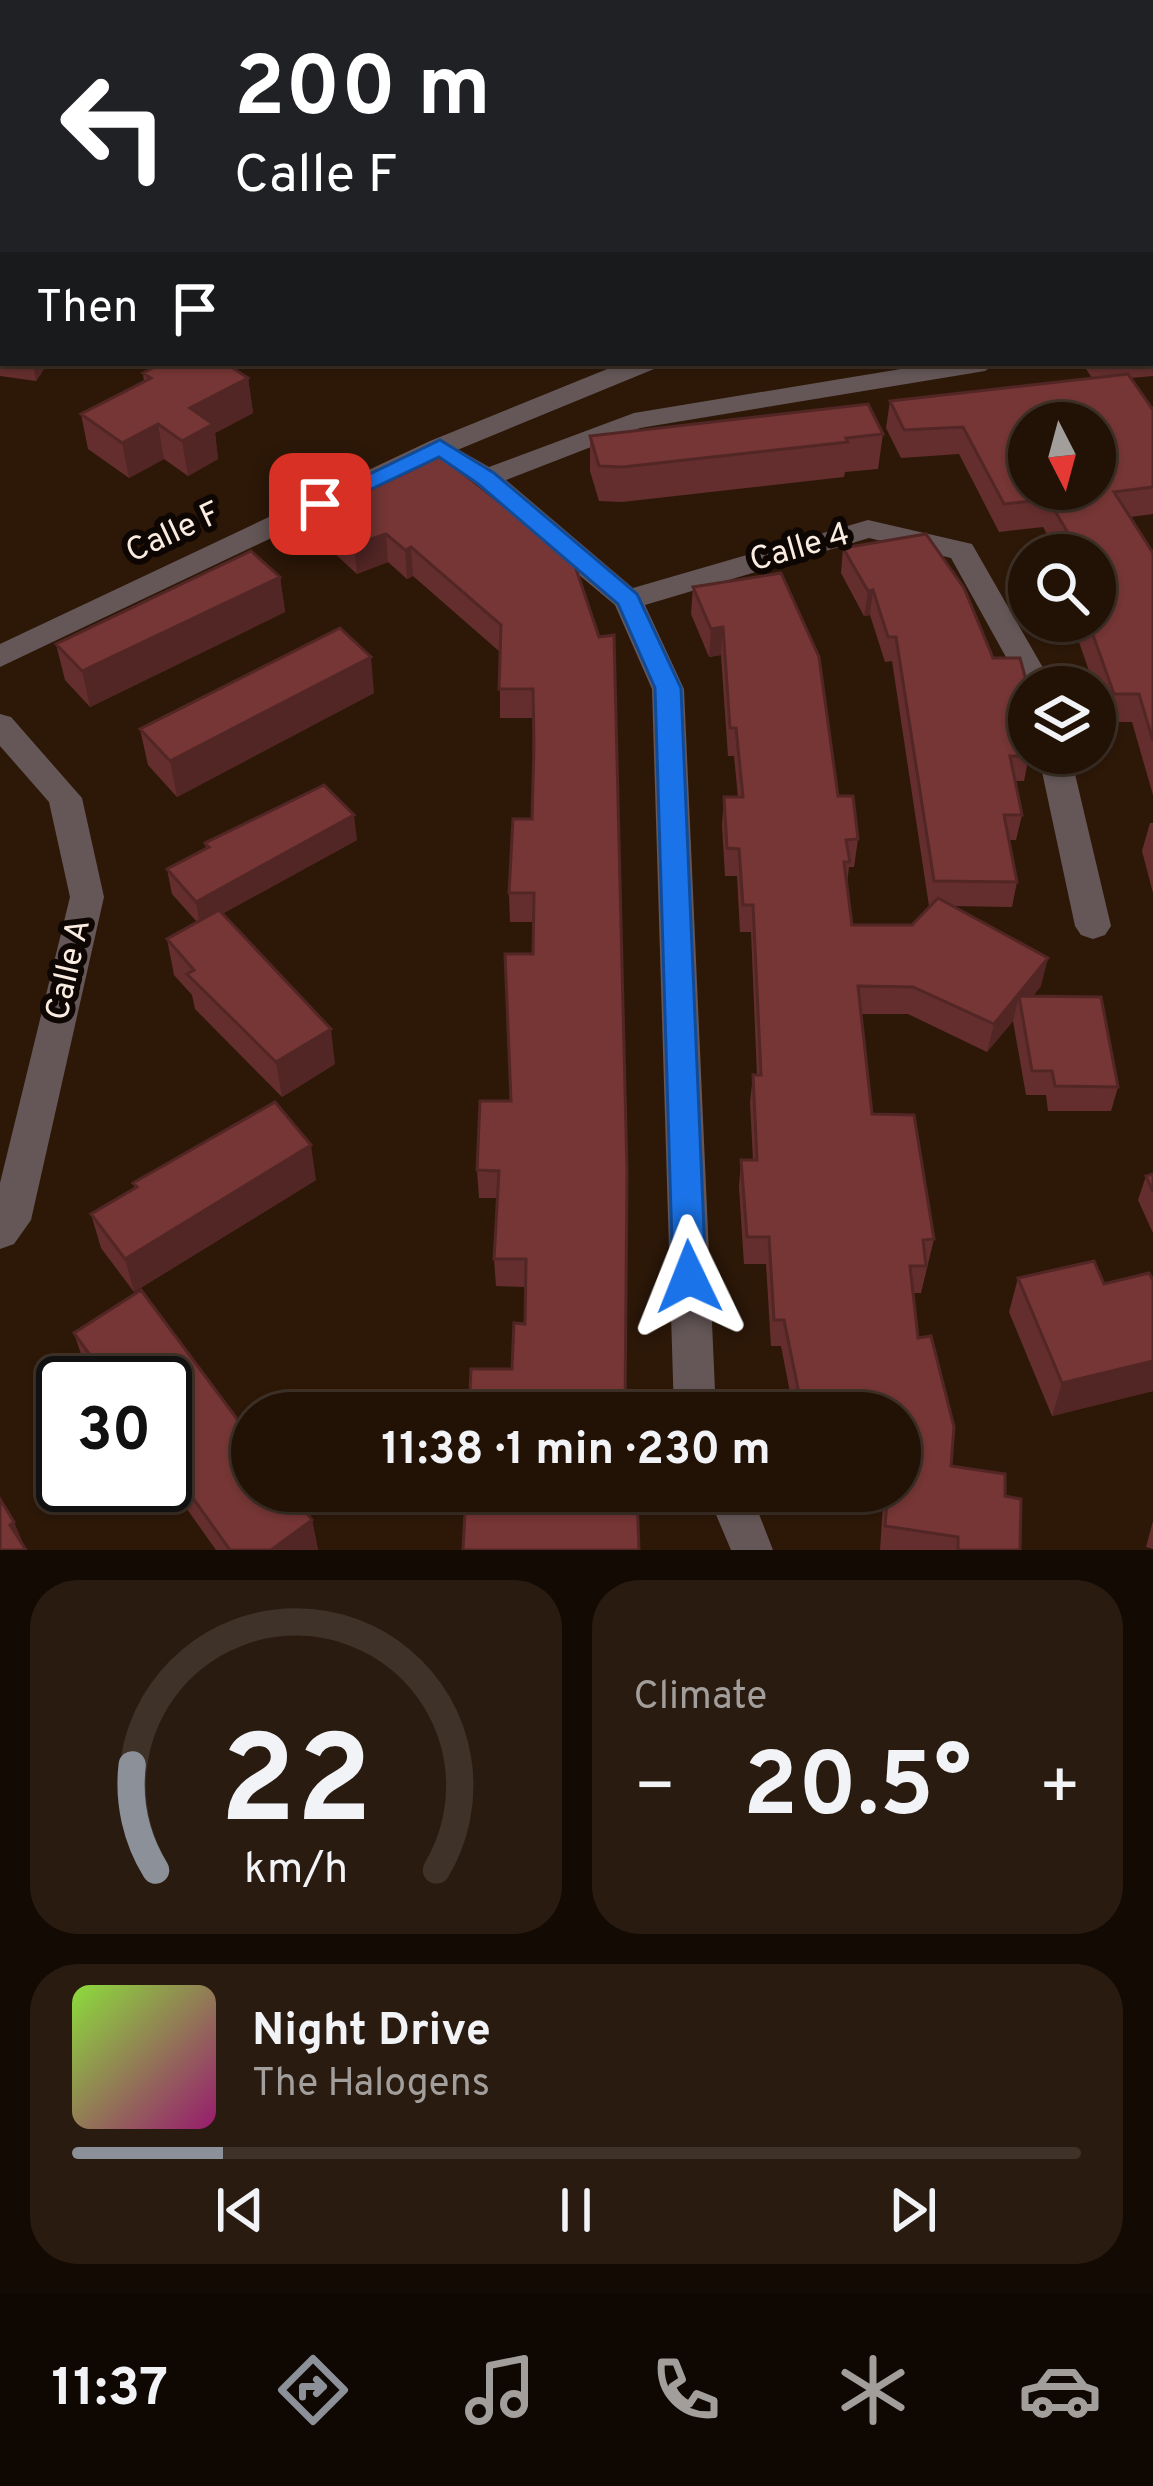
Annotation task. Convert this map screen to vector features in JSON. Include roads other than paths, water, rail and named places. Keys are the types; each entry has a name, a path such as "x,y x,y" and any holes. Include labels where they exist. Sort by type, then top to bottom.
{"street":[{"name":"Calle F","path":"0,657 440,447 637,366"},
{"path":"486,478 634,421 967,366"},
{"path":"440,447 486,478 628,600 668,688 693,1392"},
{"name":"Calle 4","path":"628,600 868,529 962,551 1026,666"},
{"name":"Calle A","path":"0,725 65,797 87,897 11,1220 0,1232"},
{"path":"1059,774 1093,926"},
{"path":"737,1512 752,1546"}]}
